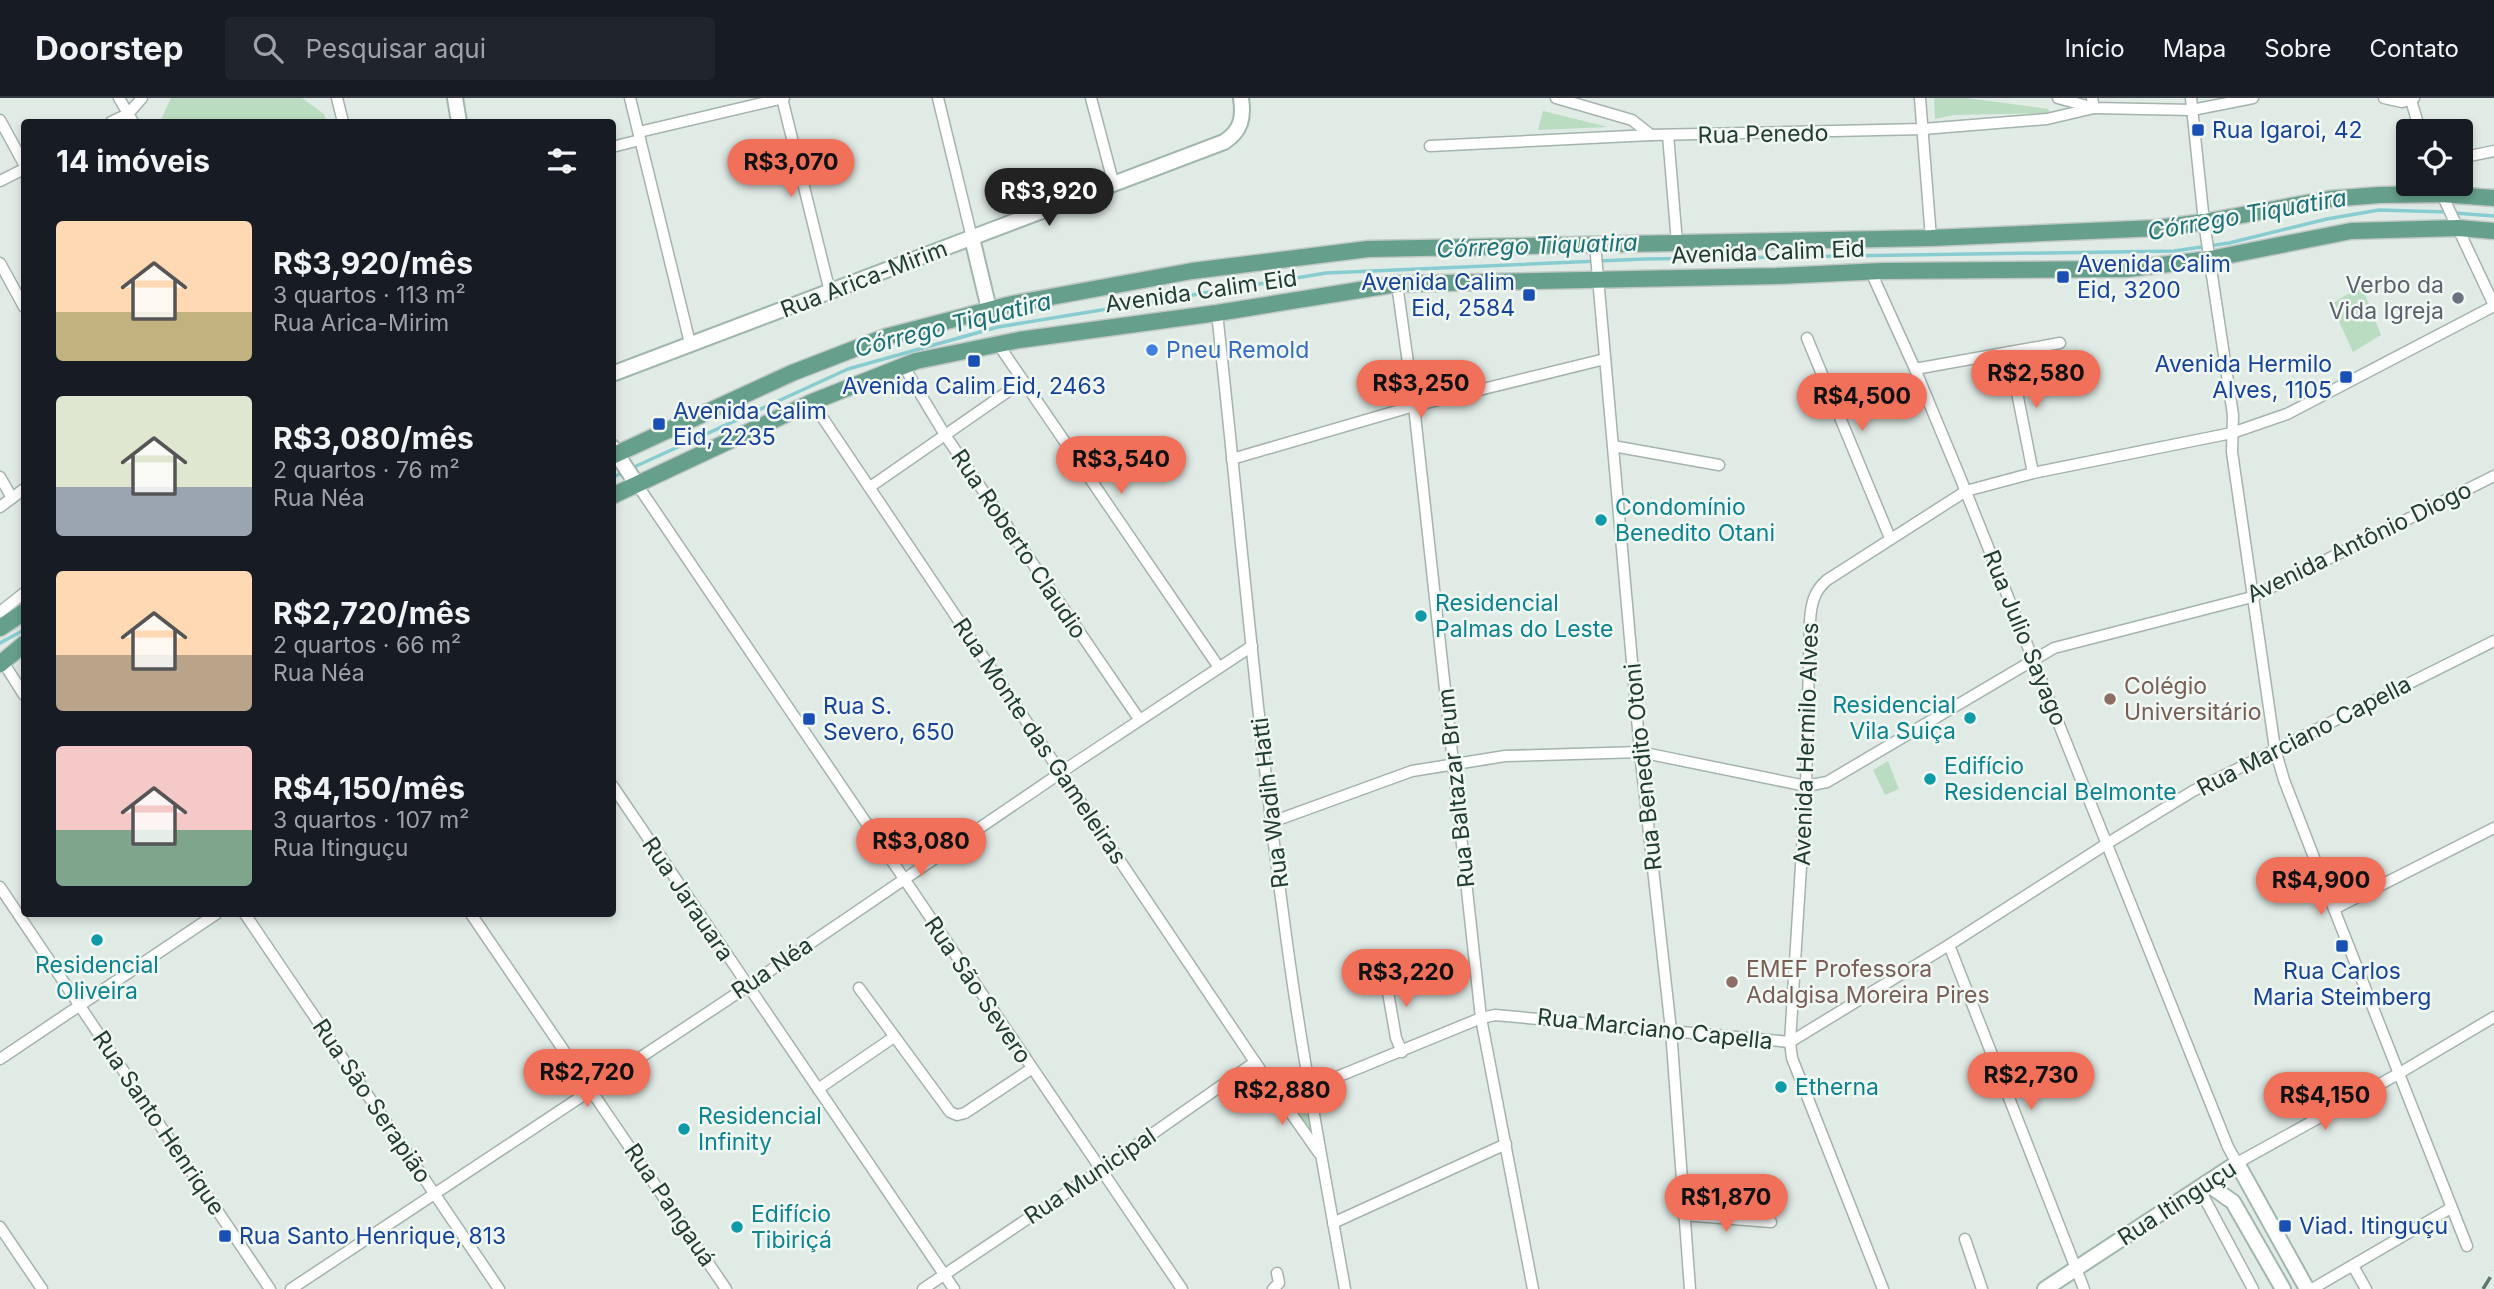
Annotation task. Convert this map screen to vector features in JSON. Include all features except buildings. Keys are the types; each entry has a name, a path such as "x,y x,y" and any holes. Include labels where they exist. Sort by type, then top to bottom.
{"main road":[{"name":"Avenida Calim Eid","path":"616,483 622,463 831,357 885,337 989,309 1192,271 1368,249 1595,249 1677,243 1931,238 2157,228 2205,230 2329,199 2396,195"},
{"name":"Avenida Calim Eid","path":"2468,196 2494,198"},
{"name":"Avenida Calim Eid","path":"622,463 811,402 903,365 998,344 1397,284 1597,273 1777,276 1871,272 2127,269 2351,231 2455,224 2494,231"},
{"path":"0,628 16,612"},
{"path":"1,663 21,647"}],"street":[{"path":"119,98 131,118"},
{"path":"131,118 142,98"},
{"path":"337,98 341,119"},
{"path":"455,98 458,119"},
{"path":"630,98 690,343"},
{"path":"616,145 640,136 782,98 830,292"},
{"path":"938,98 989,309"},
{"path":"1091,98 1114,185"},
{"name":"Rua Arica-Mirim","path":"616,371 1224,142 1233,137 1241,122 1241,98"},
{"path":"1556,98 1632,120 1651,135"},
{"path":"1920,98 1931,238"},
{"path":"2058,98 2192,110 2253,98"},
{"path":"2191,98 2205,230 2232,415 2232,452 2276,749 2284,780 2467,1246"},
{"path":"2384,98 2402,102 2413,99 2417,119"},
{"name":"Rua Penedo","path":"1430,146 1651,135 1923,130 2047,120 2093,103"},
{"path":"0,120 21,161"},
{"path":"1668,135 1677,243"},
{"path":"2473,155 2494,151"},
{"path":"0,181 21,169"},
{"path":"2442,196 2494,306"},
{"name":"Rua Benedito Otoni","path":"1595,249 1640,752 1671,1030 1690,1289"},
{"path":"0,263 21,302"},
{"name":"Rua Julio Sayago","path":"1871,272 1966,491 2228,1147 2237,1163"},
{"name":"Rua Baltazar Brum","path":"1397,284 1414,406 1482,1018 1534,1289"},
{"name":"Avenida Hermilo Alves","path":"1883,1289 1792,1058 1790,1042 1806,786 1810,621 1815,596 1827,580 1966,491 2033,473 2232,433 2287,414 2494,306"},
{"name":"Rua Wadih Hatti","path":"1217,313 1283,915 1345,1289"},
{"path":"1807,338 1890,538"},
{"path":"1915,369 2060,343"},
{"path":"998,344 1218,666"},
{"path":"2009,352 2033,473"},
{"path":"1232,459 1414,406 1605,359"},
{"name":"Rua Roberto Claudio","path":"903,365 945,435 1139,719"},
{"path":"870,487 1023,381"},
{"name":"Rua Monte das Gameleiras","path":"811,402 1267,1080 1321,1156"},
{"path":"1613,446 1719,466"},
{"name":"Rua São Severo","path":"622,463 1182,1289"},
{"name":"Avenida Antônio Diogo","path":"1806,786 1827,782 2054,648 2252,597 2494,475"},
{"path":"0,477 12,498"},
{"path":"0,507 21,491"},
{"name":"Rua Marciano Capella","path":"1310,1088 1482,1018 1502,1014 1790,1042 1950,945 2193,791 2494,641"},
{"name":"Rua Néa","path":"291,1289 747,986 1218,666 1252,646"},
{"path":"1,663 21,691"},
{"path":"1272,822 1403,774 1453,763 1505,756 1640,752 1806,786"},
{"name":"Rua Jarauara","path":"616,791 954,1289"},
{"path":"2334,909 2494,828"},
{"name":"Rua Santo Henrique","path":"0,887 270,1289"},
{"path":"0,1059 212,917"},
{"name":"Rua São Serapião","path":"246,917 499,1289"},
{"name":"Rua Pangauá","path":"473,917 726,1289"},
{"path":"1950,945 2084,1289"},
{"path":"1385,975 1396,1038 1402,1052"},
{"path":"859,988 943,1105 957,1115 965,1113 1031,1069"},
{"name":"Rua Itinguçu","path":"2045,1289 2237,1163 2398,1074 2494,1017"},
{"path":"817,1089 894,1037"},
{"name":"Rua Municipal","path":"923,1289 1101,1170 1255,1062"},
{"path":"1267,1080 1296,1089 1310,1088"},
{"path":"1333,1223 1506,1143"},
{"path":"2237,1163 2309,1289 2451,1208"},
{"path":"2203,1185 2253,1289"},
{"path":"2203,1185 2233,1202 2283,1289"},
{"path":"1683,1215 1771,1222"},
{"path":"0,1227 42,1289"},
{"path":"1965,1239 1982,1289"},
{"path":"2353,1266 2366,1289"},
{"path":"1273,1289 1279,1283 1276,1273"}],"green space":[{"path":"171,98 302,98 324,114 326,119 161,119"},
{"path":"1934,98 1967,98 2048,109 2051,113 1954,115 1935,119"},
{"path":"1543,111 1608,127 1538,130"},
{"path":"2362,286 2381,335 2353,352 2331,304"},
{"path":"1888,761 1899,789 1885,795 1873,770"},
{"path":"1306,1091 1313,1135 1285,1099"}],"waterway":[{"name":"Córrego Tiquatira","path":"632,468 848,369 998,327 1326,273 1645,259 2174,251 2229,243 2327,219 2379,210 2447,212"},
{"name":"Córrego Tiquatira","path":"2454,213 2494,216"},
{"name":"Córrego Tiquatira","path":"616,476 625,471"},
{"name":"Córrego Tiquatira","path":"0,643 21,632"}],"railway":[{"path":"2483,1289 2494,1271"}],"place":[{"name":"Rua Igaroi, 42","path":"2198,130"},
{"name":"Avenida Calim Eid, 3200","path":"2063,277"},
{"name":"Avenida Calim Eid, 2584","path":"1529,295"},
{"name":"Verbo da Vida Igreja","path":"2458,298"},
{"name":"Pneu Remold","path":"1152,350"},
{"name":"Avenida Calim Eid, 2463","path":"974,361"},
{"name":"Avenida Hermilo Alves, 1105","path":"2346,377"},
{"name":"Avenida Calim Eid, 2235","path":"659,424"},
{"name":"Condomínio Benedito Otani","path":"1601,520"},
{"name":"Residencial Palmas do Leste","path":"1421,616"},
{"name":"Colégio Universitário","path":"2110,699"},
{"name":"Residencial Vila Suiça","path":"1970,718"},
{"name":"Rua S. Severo, 650","path":"809,719"},
{"name":"Edifício Residencial Belmonte","path":"1930,779"},
{"name":"Residencial Oliveira","path":"97,940"},
{"name":"Rua Carlos Maria Steimberg","path":"2342,946"},
{"name":"EMEF Professora Adalgisa Moreira Pires","path":"1732,982"},
{"name":"Etherna","path":"1781,1087"},
{"name":"Residencial Infinity","path":"684,1129"},
{"name":"Viad. Itinguçu","path":"2285,1226"},
{"name":"Edifício Tibiriçá","path":"737,1227"},
{"name":"Rua Santo Henrique, 813","path":"225,1236"}]}
